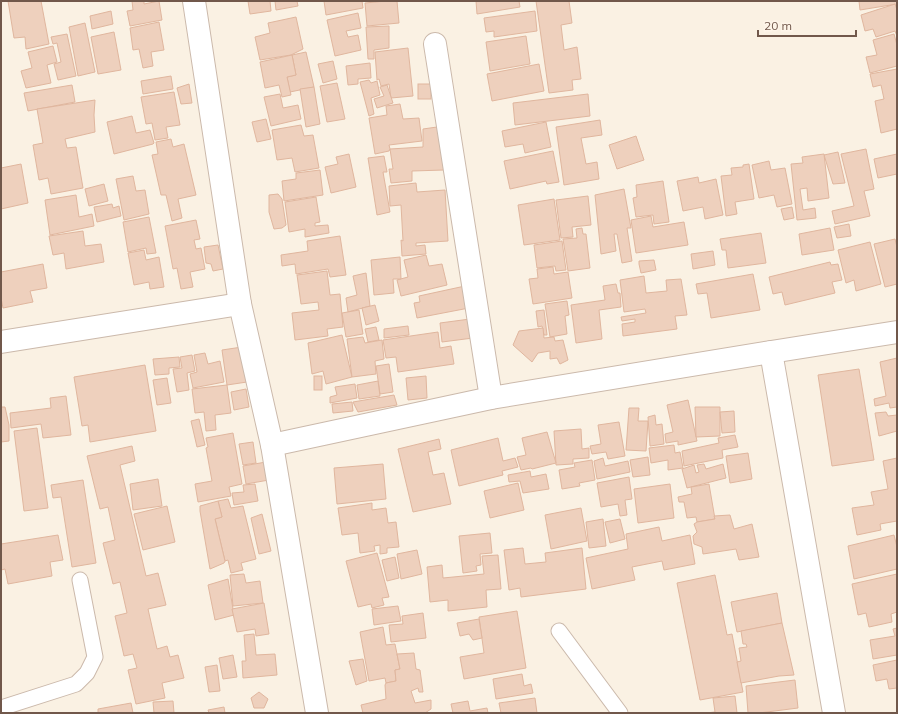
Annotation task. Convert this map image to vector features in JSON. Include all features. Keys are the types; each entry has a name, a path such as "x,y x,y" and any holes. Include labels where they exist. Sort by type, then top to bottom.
{"street":[{"path":"194,1 240,304 272,445 317,713"},
{"path":"435,44 491,398"},
{"path":"1,342 240,304"},
{"path":"272,445 491,398 897,332"},
{"path":"771,352 834,713"}],"lane":[{"path":"1,708 76,684 86,673 95,657 80,580"},
{"path":"559,631 620,713"}],"building":[{"path":"8,1 41,1 49,44 26,49 25,37 14,38"},
{"path":"132,1 144,1 144,4 159,1 162,20 130,26 127,11 133,10"},
{"path":"248,1 270,1 271,11 250,14"},
{"path":"275,1 297,1 298,6 276,10"},
{"path":"324,1 362,1 363,8 326,15"},
{"path":"397,1 399,23 367,26 365,3"},
{"path":"476,1 519,1 520,7 477,14"},
{"path":"536,1 569,1 572,23 561,25 564,50 577,47 581,79 572,80 573,90 549,93"},
{"path":"859,1 897,1 897,4 860,10"},
{"path":"895,4 897,10 897,36 895,31 876,37 873,29 865,31 861,15"},
{"path":"111,11 113,24 92,29 90,16"},
{"path":"535,11 537,31 494,37 494,31 486,32 484,18"},
{"path":"358,13 361,28 346,31 348,37 358,35 361,50 335,56 327,20"},
{"path":"296,17 303,49 291,55 260,60 255,37 270,33 268,23"},
{"path":"159,22 164,50 151,52 153,66 143,68 139,49 133,50 130,28"},
{"path":"85,23 95,72 78,76 69,27"},
{"path":"389,26 389,48 374,50 374,59 368,59 366,27"},
{"path":"114,32 121,70 98,74 91,37"},
{"path":"67,34 76,76 58,80 54,64 61,62 57,43 53,44 51,37"},
{"path":"894,34 897,45 897,66 870,73 866,57 877,55 873,40"},
{"path":"526,36 530,64 490,71 486,42"},
{"path":"53,46 57,62 47,65 51,83 26,88 21,71 32,68 28,52"},
{"path":"408,48 413,96 391,98 389,84 381,86 379,79 377,80 375,52"},
{"path":"306,52 314,87 290,92 287,77 296,75 292,55"},
{"path":"292,55 296,75 287,77 291,95 282,97 279,85 265,88 260,62"},
{"path":"333,61 337,79 323,83 318,64"},
{"path":"370,63 371,78 358,79 358,84 348,85 346,66"},
{"path":"539,64 544,91 492,101 487,74"},
{"path":"897,69 897,129 881,133 875,101 884,99 881,85 873,87 870,74"},
{"path":"171,76 173,89 143,94 141,81"},
{"path":"369,80 371,83 377,81 380,95 371,98 374,114 369,116 360,82"},
{"path":"337,83 345,119 327,122 320,86"},
{"path":"189,84 192,103 181,104 177,88"},
{"path":"418,84 431,84 431,99 418,99"},
{"path":"72,85 75,102 28,111 24,93"},
{"path":"387,85 393,103 377,108 374,99 384,96 380,87"},
{"path":"314,87 320,124 306,127 300,89"},
{"path":"174,92 180,125 166,127 168,138 155,140 152,123 146,124 141,97"},
{"path":"280,94 283,108 298,105 301,119 271,126 264,97"},
{"path":"588,94 590,116 515,125 513,103"},
{"path":"95,100 95,132 65,139 67,148 76,147 83,188 51,194 48,178 39,180 33,145 43,143 37,109"},
{"path":"400,104 403,119 419,118 422,141 389,145 389,151 375,154 369,118 387,115 386,106"},
{"path":"132,116 136,133 150,130 154,143 114,154 107,122"},
{"path":"266,119 271,139 257,142 252,122"},
{"path":"600,120 602,135 581,138 586,164 597,162 599,179 564,185 556,127"},
{"path":"546,122 551,147 525,153 523,144 505,147 502,131"},
{"path":"301,125 304,136 313,135 319,168 295,172 292,158 277,160 272,130"},
{"path":"444,126 444,170 412,171 412,181 391,183 389,169 393,169 390,149 423,147 423,129"},
{"path":"636,136 644,160 617,169 609,145"},
{"path":"171,139 173,147 184,144 196,195 178,199 182,218 172,221 166,195 161,195 152,155 158,154 156,142"},
{"path":"866,149 874,189 864,191 870,216 835,224 832,211 854,206 841,154"},
{"path":"553,151 559,182 547,184 546,181 510,189 504,161"},
{"path":"838,152 845,183 833,184 824,155"},
{"path":"349,154 356,187 331,193 325,167 338,164 336,157"},
{"path":"824,154 829,198 808,201 807,188 800,189 803,210 815,208 816,218 797,220 791,164 803,163 802,157"},
{"path":"897,154 897,174 878,178 874,159"},
{"path":"384,156 387,172 383,172 390,212 377,215 368,158"},
{"path":"769,161 771,170 785,168 792,204 777,207 774,195 759,198 752,165"},
{"path":"21,164 28,203 1,209 1,168"},
{"path":"749,164 754,199 735,202 737,214 726,216 721,176 732,175 731,168 743,167 743,165"},
{"path":"320,170 323,195 284,201 282,181 296,179 296,173"},
{"path":"133,176 136,191 145,190 149,214 124,220 116,179"},
{"path":"698,177 699,183 716,179 723,215 705,219 703,207 683,211 677,181"},
{"path":"663,181 669,222 654,224 653,215 636,217 633,198 637,197 636,185"},
{"path":"416,183 417,192 445,190 448,241 416,243 416,246 425,245 426,254 402,256 401,240 403,241 401,205 390,206 389,186"},
{"path":"104,184 108,201 89,206 85,189"},
{"path":"624,189 631,228 627,228 632,261 622,263 617,234 614,234 616,251 601,254 595,195"},
{"path":"278,194 282,199 286,225 282,228 274,229 269,212 269,195"},
{"path":"76,195 79,217 92,214 94,226 50,235 45,200"},
{"path":"588,196 591,225 572,227 573,237 561,238 556,200"},
{"path":"316,197 320,222 315,223 315,226 328,225 329,233 305,237 305,229 289,232 285,202"},
{"path":"554,199 560,240 524,245 518,205"},
{"path":"112,204 113,208 119,206 121,216 97,222 94,207"},
{"path":"792,207 794,218 784,220 781,209"},
{"path":"651,216 653,227 684,222 688,245 636,253 631,220"},
{"path":"149,217 156,253 147,254 146,248 128,252 123,222"},
{"path":"196,220 200,239 194,240 196,249 201,248 205,269 190,272 193,287 181,289 177,268 173,269 165,226"},
{"path":"849,224 851,236 837,238 834,227"},
{"path":"582,228 583,234 586,234 590,268 568,271 563,239 577,238 576,229"},
{"path":"830,228 834,250 802,255 799,234"},
{"path":"83,231 85,246 101,244 104,262 66,269 64,253 53,255 49,236"},
{"path":"761,233 766,263 728,268 726,250 722,250 720,239"},
{"path":"340,236 346,275 330,277 328,269 296,274 295,264 282,266 281,255 308,251 307,241"},
{"path":"895,239 897,247 897,284 885,287 874,244"},
{"path":"562,241 566,270 556,271 555,266 537,268 534,245"},
{"path":"870,242 881,284 856,291 854,280 846,283 838,250"},
{"path":"218,245 223,269 213,271 211,264 206,263 204,247"},
{"path":"144,250 146,260 159,257 164,287 150,289 149,282 134,285 128,253"},
{"path":"713,251 715,265 693,269 691,254"},
{"path":"426,255 429,266 442,264 447,285 401,296 397,280 408,277 404,260"},
{"path":"400,257 401,279 393,279 394,293 374,295 371,260"},
{"path":"654,260 656,270 641,273 639,261"},
{"path":"830,262 831,265 838,264 842,280 832,282 835,293 785,305 782,292 773,294 769,277"},
{"path":"43,264 47,288 30,291 33,302 3,308 1,298 1,272"},
{"path":"553,267 554,274 568,272 572,298 533,304 529,279 538,278 537,269"},
{"path":"327,271 330,295 340,294 343,327 327,329 328,336 295,340 292,313 319,310 318,302 301,304 297,275"},
{"path":"366,273 370,306 348,312 346,298 357,295 353,276"},
{"path":"753,274 760,310 711,318 707,293 698,294 696,284"},
{"path":"644,276 646,293 667,291 666,280 681,279 687,315 675,316 677,329 623,336 622,324 635,322 635,319 622,321 621,317 646,313 645,309 624,312 620,280"},
{"path":"616,284 618,293 620,293 621,307 599,310 602,339 576,343 571,305 605,300 603,286"},
{"path":"465,286 469,308 417,318 414,303 420,302 419,296"},
{"path":"567,301 569,315 565,316 567,334 550,337 545,304"},
{"path":"375,305 379,321 366,325 362,308"},
{"path":"359,310 363,334 346,337 342,313"},
{"path":"544,310 547,335 544,335 542,326 538,327 536,311"},
{"path":"470,319 473,338 442,342 440,323"},
{"path":"408,326 409,335 384,338 384,329"},
{"path":"376,327 379,340 368,342 365,329"},
{"path":"543,328 544,338 554,337 555,341 563,340 568,360 560,364 557,358 550,359 550,351 538,353 532,362 513,345 519,331"},
{"path":"438,332 440,348 451,346 454,364 398,372 396,357 386,358 383,340"},
{"path":"342,335 352,377 326,384 323,371 312,374 308,343"},
{"path":"363,337 365,343 382,340 384,359 375,361 376,374 352,377 347,339"},
{"path":"242,347 247,382 227,385 222,350"},
{"path":"205,353 208,364 220,361 224,382 193,388 190,374 197,372 194,355"},
{"path":"192,355 195,371 187,373 189,390 177,392 173,369 182,368 180,357"},
{"path":"179,357 180,367 169,368 169,374 155,375 153,359"},
{"path":"897,358 897,407 890,408 889,403 875,406 874,399 886,396 880,362"},
{"path":"389,364 393,392 380,394 376,366"},
{"path":"145,365 156,431 90,442 88,425 82,426 74,377"},
{"path":"859,369 874,460 832,466 818,375"},
{"path":"314,376 322,376 322,390 314,390"},
{"path":"426,376 427,398 408,400 406,378"},
{"path":"167,378 171,403 157,405 153,380"},
{"path":"378,381 380,396 359,399 357,385"},
{"path":"355,384 357,398 330,403 330,397 337,395 335,387"},
{"path":"227,385 231,413 215,415 216,430 206,431 204,412 195,413 192,389"},
{"path":"246,389 249,407 234,410 231,392"},
{"path":"394,395 397,405 358,412 353,402"},
{"path":"66,396 71,435 43,438 41,424 11,428 10,413 51,408 50,398"},
{"path":"688,400 697,441 678,445 678,441 666,443 665,434 673,432 667,405"},
{"path":"352,402 353,411 333,413 332,404"},
{"path":"1,407 5,407 9,425 9,441 1,442"},
{"path":"695,407 720,407 720,436 696,437"},
{"path":"629,408 639,408 638,421 648,421 646,451 626,450"},
{"path":"734,411 735,432 722,433 720,412"},
{"path":"886,412 888,416 897,415 897,431 879,436 875,413"},
{"path":"655,415 656,425 662,424 664,444 650,446 648,417"},
{"path":"199,419 205,445 197,447 191,421"},
{"path":"619,422 625,456 608,459 606,452 592,454 590,446 601,444 598,425"},
{"path":"37,428 48,508 24,511 14,431"},
{"path":"581,429 582,449 589,448 589,458 573,459 573,464 556,465 554,431"},
{"path":"547,432 556,463 521,470 517,457 526,455 522,438"},
{"path":"233,433 242,484 229,487 231,496 198,502 195,484 212,481 206,448 208,447 206,438"},
{"path":"735,435 738,447 722,450 723,458 684,466 682,451 719,443 718,438"},
{"path":"498,438 503,461 515,458 518,467 502,471 503,475 459,486 451,450"},
{"path":"439,439 441,449 428,452 433,475 444,473 451,504 413,512 398,449"},
{"path":"253,442 256,463 243,465 239,444"},
{"path":"674,445 675,453 680,452 683,468 668,470 668,460 651,463 649,448"},
{"path":"132,446 135,461 120,465 146,576 158,573 166,605 148,609 157,649 167,646 170,657 178,655 184,678 162,683 165,698 136,704 128,670 137,668 133,654 124,656 115,616 127,613 120,582 113,584 103,543 115,540 108,507 100,509 87,456"},
{"path":"748,453 752,479 730,483 726,456"},
{"path":"648,457 650,475 633,477 630,460"},
{"path":"603,458 605,466 628,461 630,472 597,479 594,461"},
{"path":"897,458 897,521 880,524 881,530 857,535 852,508 874,505 871,492 888,489 883,461"},
{"path":"592,460 595,480 579,483 580,486 562,489 559,470 575,467 574,463"},
{"path":"266,462 269,480 246,484 243,466"},
{"path":"383,464 386,499 337,504 334,468"},
{"path":"704,464 706,469 723,464 726,478 687,488 682,469 694,465 696,473 699,472 697,465"},
{"path":"530,471 531,477 546,474 549,489 523,493 520,481 509,482 508,475"},
{"path":"629,477 632,499 625,500 627,515 620,516 618,504 601,507 597,483"},
{"path":"158,479 162,506 133,510 130,484"},
{"path":"83,480 96,563 72,567 61,497 53,498 51,485"},
{"path":"518,483 524,510 490,518 484,491"},
{"path":"255,484 258,501 234,505 232,493 244,492 243,485"},
{"path":"670,484 674,518 638,523 634,489"},
{"path":"709,484 715,519 697,522 696,517 687,518 684,502 679,502 678,497 692,494 691,487"},
{"path":"228,499 231,508 243,506 256,559 241,563 243,570 231,573 228,560 225,561 215,519 222,517 218,501"},
{"path":"218,501 222,517 215,519 225,561 224,563 210,569 200,506"},
{"path":"372,503 372,510 386,508 388,523 396,522 399,547 387,548 387,553 380,554 380,545 374,546 375,551 360,553 358,533 342,535 338,508"},
{"path":"167,506 175,542 143,550 134,514"},
{"path":"581,508 587,541 551,549 545,515"},
{"path":"262,514 271,551 259,554 251,518"},
{"path":"730,515 734,529 752,524 759,557 739,560 736,549 703,554 702,547 694,544 693,536 697,532 694,524 697,522 715,519 714,516"},
{"path":"603,519 606,546 589,548 586,522"},
{"path":"620,519 625,539 610,543 605,522"},
{"path":"659,527 662,541 690,535 695,564 664,570 662,561 632,567 635,580 592,589 586,558 628,549 626,534"},
{"path":"490,533 492,553 480,554 481,565 476,566 477,571 463,573 459,536"},
{"path":"58,535 63,560 50,562 52,576 8,584 5,569 1,570 1,544"},
{"path":"894,535 897,547 897,569 854,579 848,546"},
{"path":"523,548 525,564 546,562 545,553 582,548 586,589 521,597 520,588 509,590 504,550"},
{"path":"417,550 422,574 401,579 397,554"},
{"path":"377,553 389,597 382,598 384,605 372,608 371,604 358,607 346,561"},
{"path":"498,555 501,589 486,590 487,607 448,611 448,600 430,602 427,567 442,565 443,578 484,574 482,556"},
{"path":"395,557 399,578 387,581 382,560"},
{"path":"244,574 246,583 260,581 263,603 233,606 230,575"},
{"path":"897,574 897,612 891,614 892,622 869,627 866,613 858,615 852,584"},
{"path":"715,575 727,635 732,634 743,692 700,700 677,583"},
{"path":"228,579 234,615 215,620 208,585"},
{"path":"777,593 782,623 737,632 731,602"},
{"path":"264,603 269,634 256,636 255,629 237,632 232,609"},
{"path":"398,606 401,621 374,625 372,609"},
{"path":"517,611 526,668 464,679 460,657 484,653 479,617"},
{"path":"423,613 426,638 391,642 389,625 403,624 402,616"},
{"path":"479,619 482,638 473,640 469,634 460,636 457,623"},
{"path":"782,623 794,675 779,676 741,683 737,662 741,661 739,648 747,647 746,644 743,644 741,631"},
{"path":"383,627 386,645 395,644 400,669 395,670 396,681 386,683 385,678 369,681 360,632"},
{"path":"897,628 897,655 873,659 870,640 895,636 893,629"},
{"path":"254,634 256,655 275,654 277,675 243,678 242,661 246,661 244,635"},
{"path":"414,653 416,669 420,670 423,692 419,692 418,688 411,691 415,703 431,700 431,709 425,713 363,713 361,705 386,699 385,685 386,683 396,681 395,670 400,669 397,654"},
{"path":"233,655 237,677 223,679 219,658"},
{"path":"363,659 367,681 356,685 349,661"},
{"path":"897,660 897,688 889,689 887,679 876,681 873,665"},
{"path":"217,665 220,691 209,692 205,667"},
{"path":"522,674 524,686 531,684 533,693 496,699 493,679"},
{"path":"795,680 798,708 748,713 746,686"},
{"path":"259,692 268,699 264,708 254,708 251,698"},
{"path":"735,696 737,713 706,713 715,712 713,698"},
{"path":"535,698 537,713 501,713 499,703"},
{"path":"173,701 174,713 154,713 153,702"},
{"path":"468,701 470,711 487,708 488,713 453,713 451,704"},
{"path":"131,703 133,713 98,713 98,709"},
{"path":"224,707 225,713 209,713 208,710"}]}
